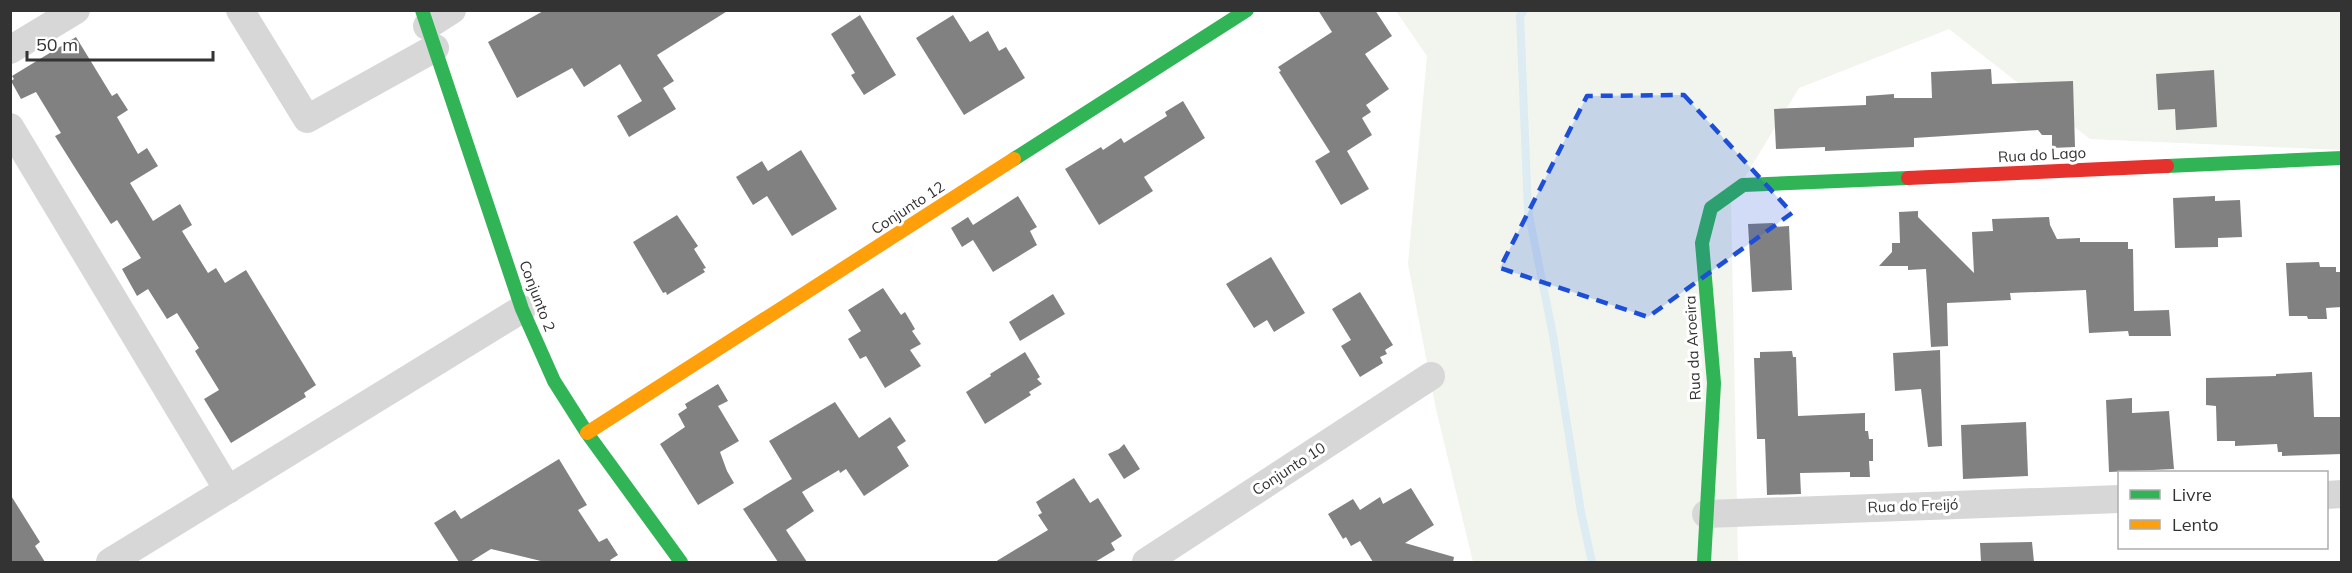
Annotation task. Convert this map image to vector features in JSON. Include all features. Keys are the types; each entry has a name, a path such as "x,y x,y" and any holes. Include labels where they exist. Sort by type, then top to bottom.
{"street":[{"path":"10,50 76,10"},
{"path":"240,10 307,119 452,10"},
{"name":"Conjunto 12","path":"587,433 1247,10"},
{"name":"Conjunto 2","path":"428,28 522,309 554,381 587,433 681,562"},
{"path":"10,127 228,490"},
{"name":"Rua do Lago","path":"1743,185 2342,158"},
{"name":"Rua da Aroeira","path":"1704,562 1714,384 1702,243 1711,208 1743,185"},
{"path":"110,562 522,309"},
{"name":"Conjunto 10","path":"1146,562 1431,376"},
{"name":"Rua do Freijó","path":"1706,514 2118,499"}],"highlighted area":[{"path":"1684,95 1792,213 1648,317 1500,268 1587,96"}],"shaded area":[{"path":"1396,11 2341,11 2341,150 2090,139 1949,29 1799,88 1731,200 1738,562 1473,562 1436,409 1408,264 1427,56"}],"building":[{"path":"545,10 729,10 657,55 674,81 663,88 676,109 629,137 617,116 642,101 620,64 584,87 572,68 517,98 488,42"},
{"path":"1318,10 1375,10 1392,36 1365,54 1389,89 1366,105 1371,112 1362,118 1372,135 1347,151 1369,189 1341,205 1315,161 1330,152 1278,67 1332,32"},
{"path":"860,15 896,75 864,95 851,75 855,73 831,34"},
{"path":"953,15 970,42 988,31 999,51 1006,47 1025,78 964,115 916,38"},
{"path":"76,37 112,96 117,93 128,110 117,117 138,154 147,148 158,166 130,183 153,221 180,204 192,225 182,231 208,273 216,268 225,283 246,270 316,385 304,393 306,397 231,443 204,399 219,390 195,351 199,348 177,313 167,319 148,289 137,296 122,269 141,258 117,220 111,224 77,171 55,136 61,133 36,92 21,99 11,81 14,79 12,76"},
{"path":"1991,69 1992,84 2073,81 2075,147 2052,148 2052,135 2042,135 2038,130 1914,138 1914,147 1825,151 1825,147 1776,149 1774,109 1866,105 1866,96 1894,94 1894,98 1932,98 1931,72"},
{"path":"2214,70 2217,127 2176,130 2175,109 2158,110 2156,74"},
{"path":"1183,101 1205,138 1144,177 1153,191 1099,225 1065,169 1101,147 1103,150 1121,138 1124,143 1167,116 1165,112"},
{"path":"801,150 837,209 792,236 767,196 753,205 736,177 762,161 768,171"},
{"path":"1018,196 1037,227 1030,231 1037,245 993,272 973,240 962,247 951,228 968,217 973,225"},
{"path":"2215,196 2215,201 2240,200 2242,237 2218,238 2218,247 2175,248 2173,198"},
{"path":"1918,211 1918,217 1974,273 1972,232 1993,231 1992,219 2049,217 2057,239 2080,238 2080,242 2128,242 2128,249 2133,249 2134,311 2169,310 2171,336 2129,336 2128,331 2089,333 2086,290 2010,293 2011,300 1947,303 1948,346 1931,347 1926,269 1908,270 1908,266 1879,266 1892,252 1892,243 1900,243 1899,212"},
{"path":"677,215 698,246 694,249 706,268 703,269 705,272 667,295 666,292 663,293 633,242"},
{"path":"1773,223 1774,227 1789,226 1792,290 1752,292 1748,224"},
{"path":"1271,257 1305,313 1274,332 1267,320 1254,328 1226,284"},
{"path":"2319,262 2320,267 2336,267 2336,272 2342,272 2342,307 2326,308 2327,319 2289,316 2286,263"},
{"path":"883,288 901,315 905,312 915,329 912,331 921,344 910,350 921,366 885,388 866,356 860,359 848,339 861,331 848,310"},
{"path":"1360,292 1393,345 1385,350 1387,354 1380,357 1383,363 1360,377 1341,346 1351,340 1332,309"},
{"path":"1053,294 1065,314 1020,341 1009,322"},
{"path":"1940,350 1942,446 1928,447 1921,389 1895,391 1893,353"},
{"path":"1792,351 1793,357 1796,357 1798,416 1865,413 1865,431 1868,431 1869,439 1873,439 1873,461 1869,461 1870,477 1850,477 1850,472 1800,473 1801,494 1767,495 1765,439 1757,439 1754,358 1760,358 1760,352"},
{"path":"1025,352 1040,377 1037,379 1042,384 1029,392 1031,395 985,424 966,392"},
{"path":"2312,372 2314,417 2342,417 2342,454 2282,456 2282,452 2278,452 2277,444 2235,446 2235,441 2217,441 2216,406 2206,405 2206,378 2276,376 2276,374"},
{"path":"718,384 728,401 718,406 739,441 720,452 734,483 698,505 660,444 685,427 678,414 687,408 685,404"},
{"path":"2132,398 2132,413 2169,411 2174,469 2109,472 2106,400"},
{"path":"835,402 859,438 890,417 906,441 897,447 909,466 864,496 846,469 840,473 839,470 802,492 814,511 786,530 807,562 778,562 743,509 792,479 769,441"},
{"path":"2026,422 2028,476 1963,479 1961,425"},
{"path":"1124,444 1140,469 1124,479 1108,454"},
{"path":"559,459 587,505 578,510 599,542 607,538 618,555 610,560 612,562 545,562 491,549 470,562 459,562 434,523 455,510 461,519"},
{"path":"1074,478 1090,503 1098,498 1122,536 1111,543 1115,550 1095,562 995,562 1048,530 1038,515 1042,513 1036,502"},
{"path":"1411,488 1434,525 1405,543 1454,557 1453,562 1373,562 1360,541 1351,546 1346,537 1343,539 1328,514 1353,499 1360,510 1380,497 1383,504"},
{"path":"10,494 40,542 35,546 45,562 10,562"},
{"path":"2032,542 2034,562 1981,562 1980,543"}],"waterway":[{"path":"1524,10 1520,16 1528,210 1553,335 1581,512 1592,562"}],"traffic: fast":[{"path":"422,10 522,309 554,381 587,433 681,562"},
{"path":"1014,159 1247,10"},
{"path":"2167,166 2342,158"},
{"path":"1704,562 1714,383 1702,243 1711,208 1743,185 1908,178"}],"traffic: slow":[{"path":"587,433 1014,159"}],"traffic: jam":[{"path":"1908,178 2167,166"}]}
